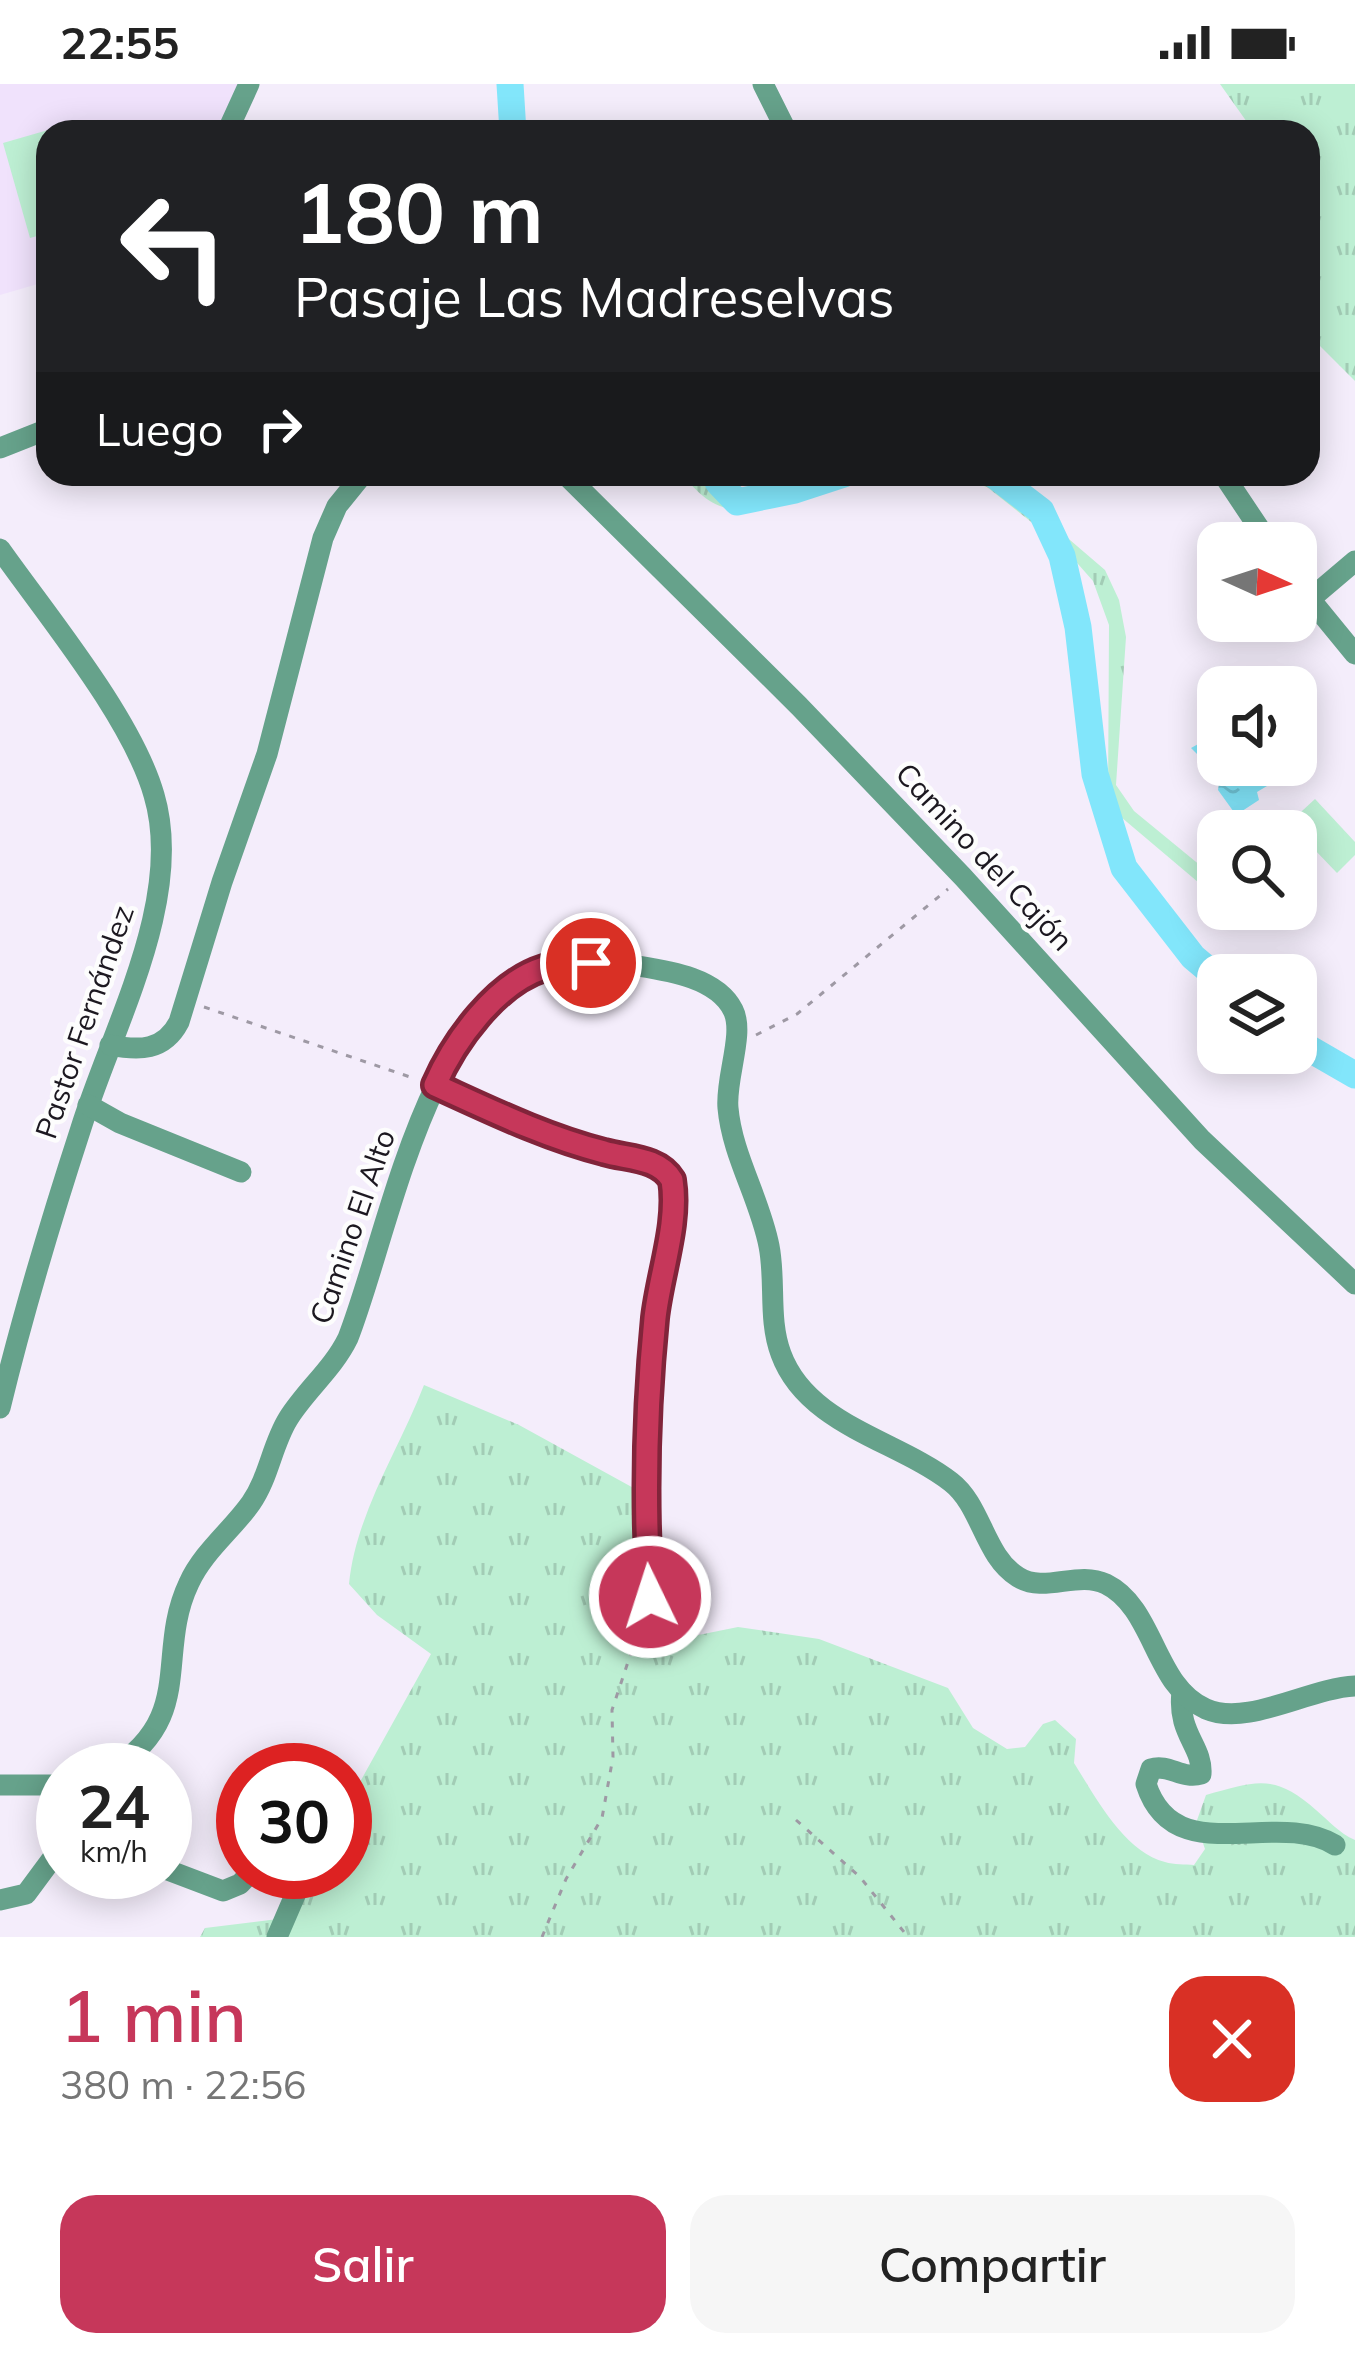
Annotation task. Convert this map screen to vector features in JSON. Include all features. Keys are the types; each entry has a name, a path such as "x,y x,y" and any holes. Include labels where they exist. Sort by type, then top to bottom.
{"street":[{"path":"232,120 249,84"},
{"path":"763,84 781,120"},
{"path":"0,448 36,434"},
{"path":"110,1045 138,1049 164,1042 175,1030 267,754 323,538 337,506 353,486"},
{"name":"Camino del Cajón","path":"577,486 800,706 1202,1140 1355,1285"},
{"path":"1231,486 1255,522"},
{"name":"Pastor Fernández","path":"0,549 124,729 148,776 159,814 163,865 157,905 88,1106 0,1408"},
{"path":"1317,583 1355,562"},
{"path":"1317,608 1355,654"},
{"name":"Camino El Alto","path":"143,1743 164,1712 172,1687 179,1614 194,1574 252,1502 285,1424 348,1338 413,1139 435,1085 465,1034 526,976 557,964 640,967 701,982 733,1009 736,1038"},
{"path":"736,1038 728,1109 769,1245 776,1334 790,1372 830,1412 954,1485 970,1503 998,1557 1015,1575 1036,1583 1091,1579 1113,1588 1182,1692 1207,1710 1238,1714 1314,1692 1355,1686"},
{"path":"435,1085 543,1132 656,1164 672,1180 672,1216 655,1323 646,1534 650,1597"},
{"path":"88,1106 241,1172"},
{"path":"1182,1692 1180,1718 1202,1763 1201,1774 1188,1777 1173,1769 1150,1769 1146,1784 1160,1815 1182,1829 1320,1835 1335,1845"},
{"path":"0,1784 36,1785"},
{"path":"0,1900 26,1894 36,1880"},
{"path":"277,1937 293,1899"}],"path":[{"path":"736,1038 787,1022 963,877"},
{"path":"185,1000 435,1085"},
{"path":"542,1937 566,1879 602,1818 613,1757 612,1710 650,1597"},
{"path":"796,1820 860,1877 908,1937"}],"shaded area":[{"path":"0,84 249,84 231,120 36,120 36,284 0,295"}],"green space":[{"path":"1220,84 1355,84 1355,381 1320,346 1320,120 1246,120"},
{"path":"36,133 36,236 30,238 3,143"},
{"path":"694,486 715,486 732,496 747,497 786,486 829,486 764,508 743,510 722,507"},
{"path":"984,486 1007,486 1105,570 1119,600 1126,637 1116,785 1134,811 1197,863 1197,881 1108,806 1109,625 1093,581 1063,547"},
{"path":"1315,799 1355,842 1355,855 1337,873 1317,852 1317,810 1303,810"},
{"path":"424,1385 519,1425 639,1491 647,1639 669,1641 738,1627 819,1639 948,1688 973,1728 1007,1749 1025,1747 1043,1724 1055,1720 1076,1739 1074,1763 1112,1821 1136,1847 1168,1863 1194,1865 1205,1849 1196,1823 1206,1795 1264,1783 1289,1790 1355,1840 1355,1937 200,1937 205,1928 286,1918 296,1899 372,1899 372,1760 431,1654 377,1615 349,1584 369,1507"}],"water":[{"path":"1219,786 1267,786 1257,792 1259,800 1244,810 1232,810"}],"waterway":[{"path":"510,84 512,120"},
{"path":"722,486 737,502 807,486"},
{"path":"1009,486 1041,511 1062,556 1078,627 1095,774 1124,868 1197,960"},
{"path":"1317,1053 1355,1075"}],"route":[{"path":"591,963 546,967 517,983 465,1034 435,1085 580,1146 656,1164 672,1180 672,1216 655,1323 646,1534 650,1597"}]}
